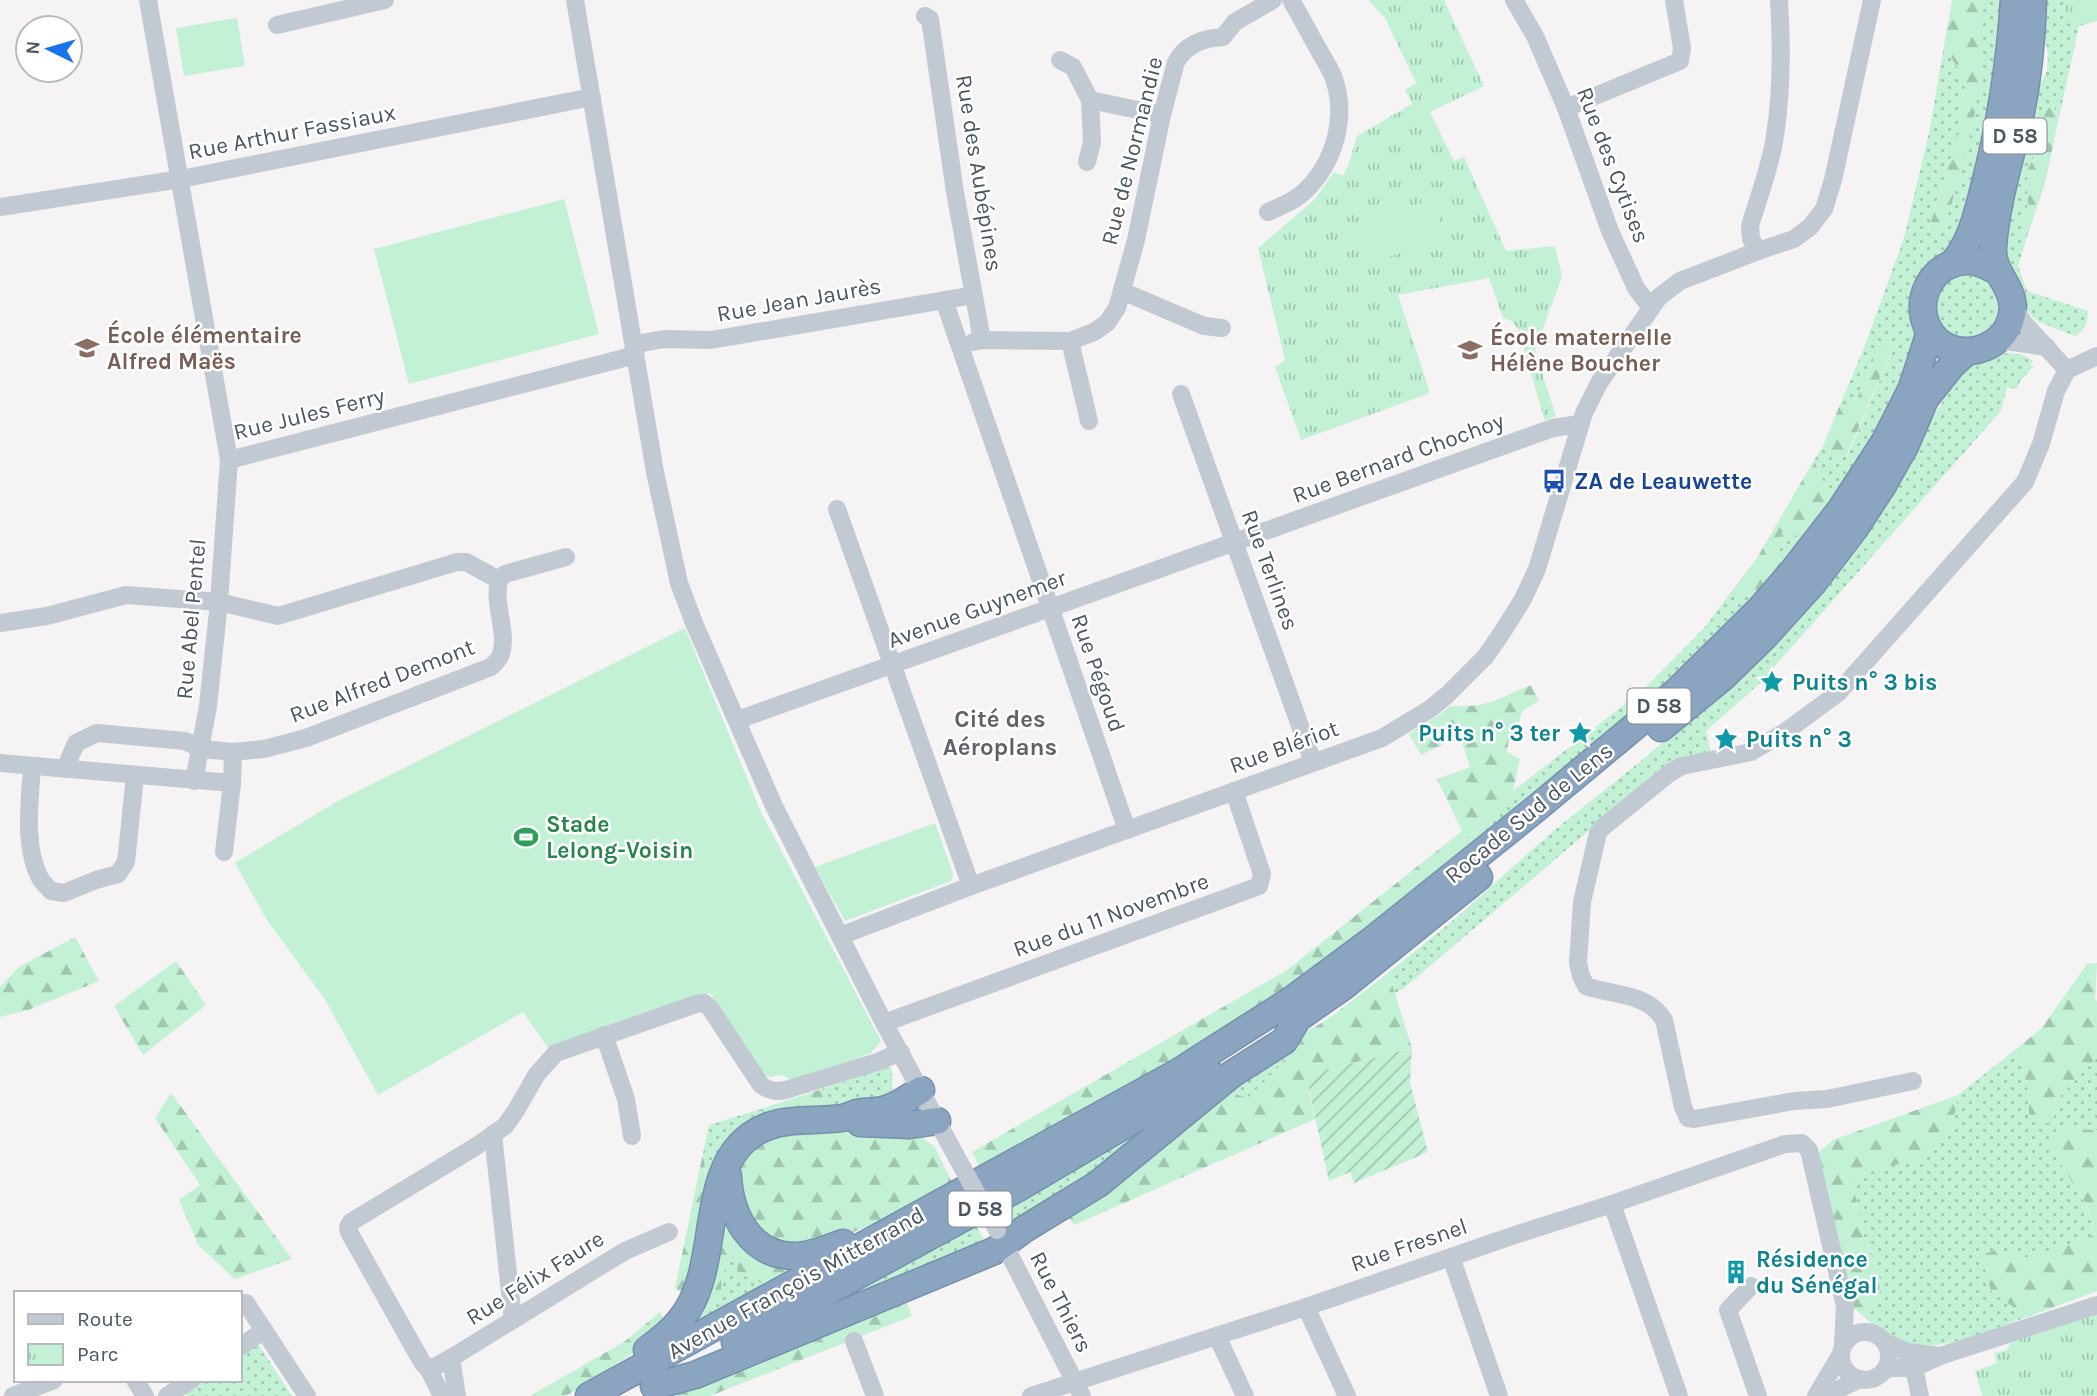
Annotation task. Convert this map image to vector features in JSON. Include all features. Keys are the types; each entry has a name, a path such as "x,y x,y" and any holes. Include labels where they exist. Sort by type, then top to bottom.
{"highway":[{"name":"D 58","path":"1953,263 1963,252 1975,222 1993,153 2002,113 2014,0"},
{"name":"D 58","path":"1997,271 1993,261 1996,224 2021,112 2033,0"},
{"path":"1968,261 1983,263 1997,271 2009,287 2013,307 2011,319 1999,340 1978,351 1966,352 1940,343 1930,332 1923,317 1922,300 1928,284 1938,271 1953,263 1968,261"},
{"name":"Rocade Sud de Lens","path":"1295,1008 1392,924 1666,700 1761,608 1841,509 1884,443 1912,388 1930,332"},
{"name":"Rocade Sud de Lens","path":"1295,1008 1343,986 1723,677 1813,583 1884,485 1905,446 1925,399 1966,352"},
{"path":"644,1391 695,1375 994,1251 1001,1237 1098,1184 1232,1074 1284,1041 1295,1008"},
{"name":"Avenue François Mitterrand","path":"588,1396 1295,1008"},
{"name":"Avenue François Mitterrand","path":"644,1391 1018,1188 1192,1085 1295,1008"},
{"path":"588,1396 667,1336 690,1307 705,1263 718,1191 727,1167 745,1140 766,1127 804,1119 842,1118 885,1110 921,1090"},
{"path":"842,1118 859,1123 910,1125 937,1121"},
{"path":"727,1167 729,1193 743,1228 750,1240 771,1252 806,1255 894,1228"}],"street":[{"name":"Rue Jules Ferry","path":"148,0 229,460 628,357 633,351"},
{"path":"277,25 385,0"},
{"name":"Rue Thiers","path":"575,0 633,351 679,583 774,806 884,1023 1001,1237 1079,1389"},
{"name":"Rue de Normandie","path":"1070,341 1094,332 1107,323 1117,308 1136,240 1162,115 1181,55 1189,47 1206,38 1223,37 1236,22 1273,0"},
{"path":"1268,212 1305,191 1319,175 1338,133 1339,104 1333,76 1291,0"},
{"name":"Rue des Cytises","path":"1514,0 1535,36 1566,108 1604,217 1636,288 1651,308"},
{"path":"1566,108 1680,61 1682,48 1674,0"},
{"path":"1758,251 1751,239 1750,226 1774,144 1782,42 1779,0"},
{"name":"Rue Blériot","path":"840,936 1382,738 1430,709 1456,687 1486,656 1523,599 1537,569 1579,424 1599,383 1651,308 1669,288 1680,281 1794,239 1810,227 1824,209 1833,180 1872,0"},
{"name":"Rue des Aubépines","path":"925,16 930,19 955,192 982,340"},
{"path":"1060,60 1073,67 1090,100 1093,142 1087,162"},
{"name":"Rue Arthur Fassiaux","path":"0,207 181,179 592,97"},
{"path":"1090,100 1162,115"},
{"path":"1122,291 1204,326 1222,328"},
{"name":"Rue Jean Jaurès","path":"633,351 642,343 664,339 711,340 974,295"},
{"name":"Rue Pégoud","path":"944,300 1127,830"},
{"path":"2013,307 2067,370"},
{"path":"960,345 982,340 1070,341 1089,421"},
{"path":"1999,340 2047,347"},
{"path":"1913,1081 1827,1099 1794,1101 1688,1118 1683,1107 1664,1020 1659,1012 1620,993 1586,986 1581,976 1578,963 1584,892 1598,833 1661,779 1682,766 1751,752 1785,732 1838,693 2025,482 2041,444 2056,391 2067,370 2097,356"},
{"name":"Rue Terlines","path":"1181,394 1313,762"},
{"name":"Rue Bernard Chochoy","path":"1233,542 1553,428 1579,424"},
{"name":"Rue Abel Pentel","path":"194,781 208,706 219,602 229,460"},
{"path":"837,509 971,886"},
{"name":"Avenue Guynemer","path":"738,722 1233,542"},
{"path":"0,623 47,616 126,595 219,602 278,616 457,562 466,562 499,580 505,574 566,557"},
{"name":"Rue Alfred Demont","path":"65,769 76,743 97,733 185,741 202,749 233,752 264,749 306,738 491,667 501,656 502,640 496,594 499,580"},
{"path":"225,852 233,752"},
{"path":"0,763 232,783"},
{"path":"32,766 29,819 32,851 41,879 51,891 64,893 118,874 126,862 135,776"},
{"name":"Rue du 11 Novembre","path":"884,1023 1259,886 1262,874 1234,791"},
{"path":"442,1396 348,1227 351,1222 505,1126 537,1074 556,1053 704,1003 761,1085 777,1092 877,1062 901,1052"},
{"path":"604,1035 626,1099 632,1136"},
{"path":"493,1134 513,1320"},
{"name":"Rue Fresnel","path":"1031,1396 1079,1389 1217,1336 1785,1144 1802,1143 1808,1150 1845,1306"},
{"path":"475,1147 495,1156"},
{"path":"1612,1204 1679,1396"},
{"name":"Rue Félix Faure","path":"429,1370 625,1251 669,1233"},
{"path":"1451,1256 1499,1396"},
{"path":"1751,1286 1728,1310 1758,1396"},
{"path":"510,1288 523,1295 547,1298"},
{"path":"246,1303 307,1396"},
{"path":"1845,1306 1842,1362 1852,1376 1868,1380 1910,1360 1940,1356 2097,1305"},
{"path":"1845,1306 1880,1338 1910,1360 1920,1396"},
{"path":"1306,1307 1346,1396"},
{"path":"242,1346 264,1330"},
{"path":"1816,1396 1847,1340 1860,1332 1880,1338 1889,1357 1884,1371"},
{"path":"1217,1336 1245,1396"},
{"path":"854,1341 875,1396"},
{"path":"452,1358 457,1396"},
{"path":"1825,1396 1860,1379"},
{"path":"13,1396 49,1382"},
{"path":"167,1396 188,1382"}],"green space":[{"path":"1368,0 1444,0 1484,86 1430,112 1454,161 1464,157 1506,251 1555,246 1562,276 1535,351 1556,416 1545,421 1518,329 1512,321 1503,318 1489,278 1398,295 1430,393 1301,440 1275,367 1285,360 1258,248 1315,199 1334,172 1343,176 1357,136 1412,104 1405,90 1416,83 1385,18"},
{"path":"1952,0 1983,0 1981,76 1966,153 1944,228 1928,231 1954,147 1966,81 1944,46"},
{"path":"1983,0 2004,0 1997,74 1974,188 1969,192 1962,221 1953,241 1916,279 1910,303 1913,344 1899,386 1868,445 1831,500 1814,460 1823,446 1847,457 1895,344 1884,337 1855,403 1839,407 1864,348 1904,238 1929,133 1944,46 1966,81 1954,147 1928,230 1944,228 1983,21"},
{"path":"2045,0 2066,0 2066,23 2097,0 2097,21 2079,26 2058,122 2053,102 2034,129 2033,160 2027,171 2028,205 2021,228 2027,237 2018,266 2027,291 2088,311 2085,326 2075,336 2039,322 2031,315 2023,305 2007,259 2016,180 2034,97 2047,71 2048,53 2042,32"},
{"path":"2066,0 2097,0 2097,21 2079,25 2066,23"},
{"path":"237,18 245,66 184,76 176,28"},
{"path":"2053,101 2058,122 2045,183 2027,237 2021,228 2028,205 2027,171 2033,159 2034,129"},
{"path":"564,199 599,334 409,384 374,249"},
{"path":"1433,199 1446,238 1367,264 1354,225"},
{"path":"1961,275 1973,275 1989,284 1996,294 1996,318 1989,328 1973,337 1961,337 1950,332 1941,323 1936,312 1936,300 1941,289 1950,280"},
{"path":"1884,337 1895,343 1846,457 1823,446 1839,407 1855,403"},
{"path":"2006,353 2026,357 2033,361 2030,365 2033,367 2020,381 2017,389 2007,387 2001,411 1758,685 1706,731 1711,752 1665,766 1395,993 1392,984 1383,977 1708,703 1906,458 1960,375 1969,366"},
{"path":"1814,460 1831,500 1802,540 1785,529 1771,550 1785,564 1757,595 1728,596 1757,558"},
{"path":"1786,528 1802,540 1785,564 1771,550"},
{"path":"1757,595 1652,698 1458,856 1464,839 1497,816 1513,791 1644,689 1705,627 1728,596"},
{"name":"Stade Lelong-Voisin","path":"685,628 761,812 881,1041 871,1053 795,1082 782,1075 771,1077 761,1074 710,993 549,1049 523,1012 378,1095 324,998 267,920 235,863 338,801"},
{"path":"1531,685 1539,701 1522,711 1517,732 1509,737 1507,752 1520,759 1513,791 1497,816 1464,839 1458,856 1333,956 1253,1013 1138,1082 981,1169 972,1152 1287,970 1462,831 1437,779 1470,767 1460,736 1421,755 1409,734 1450,706 1483,704"},
{"path":"935,823 953,874 951,881 845,921 815,867"},
{"path":"75,937 99,981 28,1010 0,1017 0,987 19,967"},
{"path":"176,961 206,1005 143,1055 114,1006"},
{"path":"2097,963 2097,1058 2056,1100 2053,1124 2032,1121 2029,1113 2029,1093 2016,1049 2041,1029 2087,964"},
{"path":"1383,977 1392,984 1412,1048 1306,1075 1315,1119 1074,1225 1066,1212 1145,1154 1172,1144 1227,1092 1248,1098 1276,1070 1308,1031"},
{"path":"1308,1031 1276,1070 1248,1098 1227,1092 1172,1144 1145,1154 1242,1076"},
{"path":"1412,1048 1410,1083 1428,1152 1354,1183 1350,1172 1329,1181 1306,1075"},
{"path":"2016,1049 2029,1093 2053,1124 2056,1100 2097,1058 2097,1130 2061,1128 2047,1141 2088,1208 2095,1236 2025,1258 1996,1250 1991,1291 2027,1317 1945,1344 1912,1346 1899,1342 1863,1316 1880,1299 1879,1269 1864,1237 1852,1179 1878,1169 1924,1158 1951,1133 1958,1095"},
{"path":"891,1066 892,1084 887,1101 826,1108 822,1089"},
{"path":"822,1089 826,1108 764,1116 761,1109"},
{"path":"171,1093 292,1259 235,1279 198,1245 179,1200 200,1185 155,1118"},
{"path":"1958,1095 1951,1134 1924,1158 1878,1169 1852,1179 1864,1237 1879,1269 1880,1299 1863,1316 1850,1305 1817,1154 1833,1140"},
{"path":"761,1109 764,1116 706,1193 703,1153 709,1125"},
{"path":"1166,1114 1133,1145 1013,1225 1003,1206"},
{"path":"2061,1128 2097,1130 2097,1291 2027,1317 1991,1291 1981,1255 1996,1250 2025,1258 2095,1235 2088,1207 2046,1141"},
{"path":"826,1129 922,1138 934,1146 953,1184 843,1236 798,1247 777,1244 752,1228 738,1175 748,1147 774,1135"},
{"path":"703,1153 706,1188 699,1244 688,1297 675,1288"},
{"path":"733,1220 789,1261 788,1270 781,1280 770,1287 740,1273 733,1261 727,1264 721,1280 722,1296 710,1304 698,1302 716,1230"},
{"path":"974,1222 984,1245 863,1299 816,1307"},
{"path":"733,1261 740,1273 770,1287 684,1333 698,1302 722,1296 721,1280 727,1264"},
{"path":"903,1295 912,1316 710,1396 666,1396"},
{"path":"660,1312 667,1327 658,1337 566,1396 530,1396 624,1342"},
{"path":"2097,1314 2097,1396 1982,1396 1975,1371 1997,1363 1994,1353 2007,1350 2011,1341"},
{"path":"258,1344 292,1396 187,1396 184,1392 199,1382 242,1382 242,1355"}],"place":[{"name":"École élémentaire Alfred Maës","path":"87,348"},
{"name":"École maternelle Hélène Boucher","path":"1470,350"},
{"name":"ZA de Leauwette","path":"1554,481"},
{"name":"Puits n° 3 bis","path":"1772,682"},
{"name":"Puits n° 3 ter","path":"1580,733"},
{"name":"Puits n° 3","path":"1726,739"},
{"name":"Stade Lelong-Voisin","path":"526,837"},
{"name":"Résidence du Sénégal","path":"1736,1272"}],"district":[{"name":"Cité des Aéroplans","path":"1000,733"}]}
